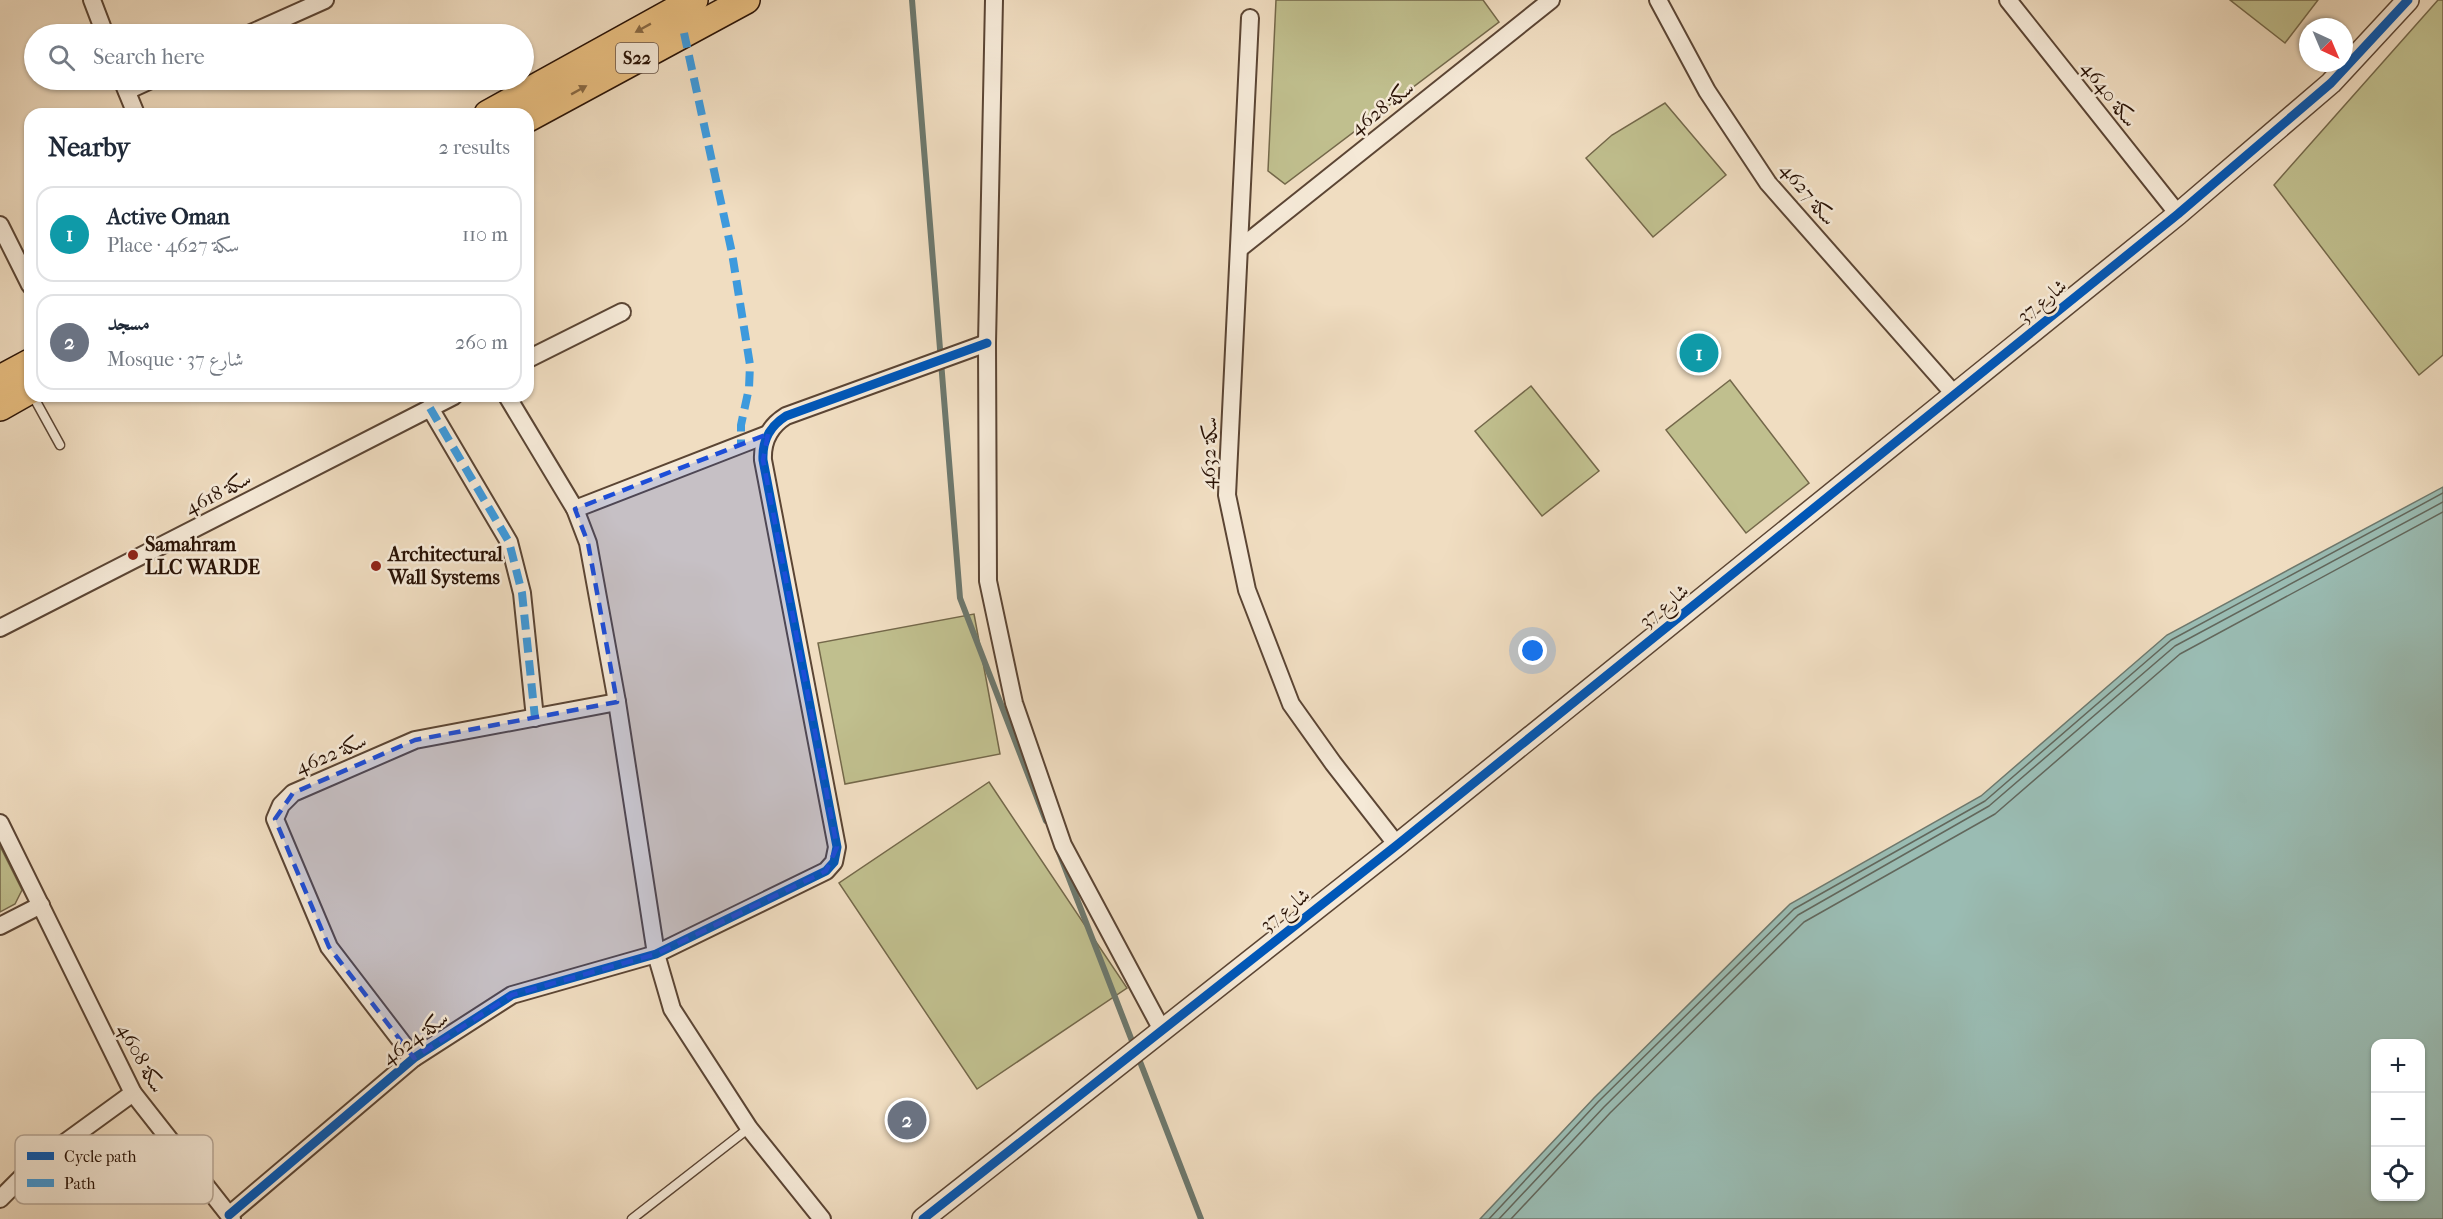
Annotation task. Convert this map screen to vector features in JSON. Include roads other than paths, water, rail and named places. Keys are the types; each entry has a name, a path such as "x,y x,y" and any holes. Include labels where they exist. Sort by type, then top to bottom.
{"main road":[{"name":"S22","path":"534,89 694,0"},
{"name":"S22","path":"534,115 746,0"},
{"name":"S22","path":"499,108 531,90"},
{"path":"0,379 24,366"},
{"path":"0,406 24,393"}],"street":[{"path":"92,0 101,24"},
{"path":"271,24 325,0"},
{"path":"993,0 987,343 988,581 1014,703 1063,845 1162,1030"},
{"name":"سكة 4628","path":"1239,249 1551,0"},
{"name":"سكة 4627","path":"1658,0 1707,91 1768,183 1955,395"},
{"name":"سكة 4640","path":"2008,0 2178,214"},
{"name":"شارع 37","path":"923,1219 1397,845 2178,214 2331,83 2408,0"},
{"name":"سكة 4632","path":"1250,18 1227,495 1247,590 1291,704 1333,763 1397,845"},
{"path":"126,90 134,108"},
{"path":"0,225 24,273"},
{"path":"534,356 622,312"},
{"path":"575,509 768,434 786,416 987,343"},
{"name":"سكة 4618","path":"0,628 442,402"},
{"path":"511,402 575,509 588,543 617,702 656,954 672,1009 749,1128 822,1219"},
{"path":"430,408 509,542 522,593 535,718"},
{"name":"سكة 4624","path":"231,1217 414,1058 512,995 656,954 826,871 834,862 837,847 763,460 768,434"},
{"name":"سكة 4622","path":"414,1058 329,947 275,819 281,806 292,793 415,740 617,702"},
{"name":"سكة 4608","path":"0,823 133,1093 166,1135"},
{"path":"0,926 41,905"},
{"path":"76,1135 133,1093"},
{"path":"0,1199 15,1184"},
{"name":"سكة 4608","path":"213,1194 231,1217"}],"lane":[{"path":"36,402 60,445"},
{"path":"632,1219 749,1128"}],"water":[{"path":"2443,487 2443,1219 1480,1219 1594,1098 1790,904 1981,796 2167,635"}],"waterway":[{"path":"912,0 960,598 1046,821"},
{"path":"1058,850 1201,1219"}],"place":[{"name":"Active Oman","path":"1699,353"},
{"name":"Samahram LLC WARDE","path":"133,555"},
{"name":"Architectural Wall Systems","path":"376,566"},
{"name":"مسجد","path":"907,1120"}]}
